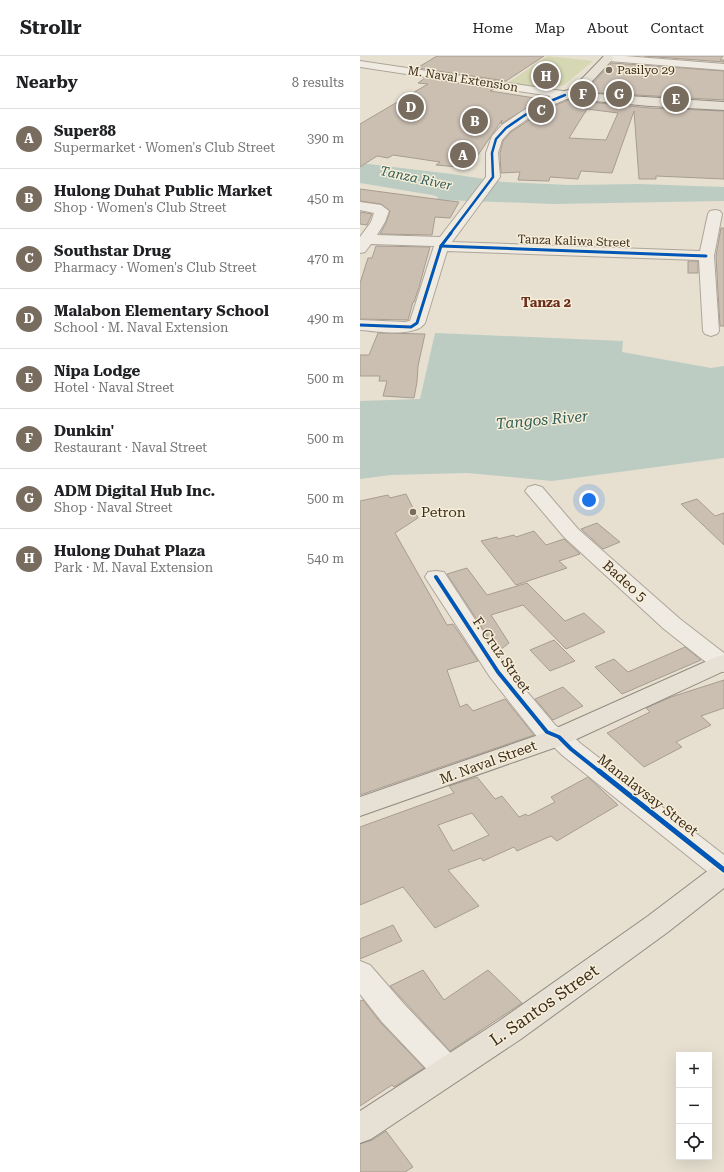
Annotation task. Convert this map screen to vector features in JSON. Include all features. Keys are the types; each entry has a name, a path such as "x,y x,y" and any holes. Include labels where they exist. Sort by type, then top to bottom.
{"main road":[{"path":"592,56 609,57"},
{"path":"565,95 576,91 609,57"},
{"path":"565,95 644,102 724,106"},
{"name":"M. Naval Street","path":"360,807 559,736 724,663"},
{"name":"L. Santos Street","path":"360,1129 510,1030 658,924 724,873"}],"street":[{"path":"609,57 724,67"},
{"name":"M. Naval Extension","path":"360,64 565,95"},
{"path":"360,325 411,327 417,323 442,244 493,177 493,148 496,139 506,128 541,105 565,95"},
{"path":"363,244 382,214 380,209 366,206"},
{"path":"711,331 710,263 715,214"},
{"name":"Tanza Kaliwa Street","path":"363,244 442,244 710,263"},
{"name":"Badeo 5","path":"535,491 571,533 672,624 724,663"},
{"name":"F. Cruz Street","path":"436,577 498,672 547,732 559,736"},
{"name":"Manalaysay Street","path":"559,736 571,749 724,870"},
{"path":"360,973 393,1013 448,1071"}],"green space":[{"path":"547,56 593,61 564,85 551,88 508,83"}],"water":[{"name":"Tanza River","path":"360,163 452,174 503,182 569,185 639,184 724,187 724,201 554,204 442,200 437,199 438,197 432,195 360,183"},
{"name":"Tangos River","path":"435,333 623,341 622,352 711,368 724,366 724,458 552,481 467,473 391,475 360,479 360,401 420,399"}],"building":[{"path":"437,56 544,56 506,81 417,68"},
{"path":"644,56 723,56 720,60 724,60 724,62"},
{"path":"612,63 724,71 724,100 584,92"},
{"path":"425,78 494,89 490,91 541,99 501,124 502,120 469,168 436,165 440,162 393,155 388,158 377,156 360,167 360,124 428,84 418,83"},
{"path":"568,100 650,108 724,111 724,179 656,176 656,179 639,179 634,111 612,173 581,171 578,179 550,177 549,181 518,180 520,172 501,173 500,153 503,141 511,132 546,109","holes":["587,109 618,113 606,140 569,138"]},
{"path":"360,189 459,202 450,218 435,217 432,235 380,234 390,211 381,204 360,201"},
{"path":"360,212 372,214 367,225 360,224"},
{"path":"721,228 724,228 724,326 720,326 716,256"},
{"path":"376,246 430,247 408,320 360,319 360,283 368,258 372,258"},
{"path":"688,261 698,261 698,273 688,273"},
{"path":"378,333 425,334 418,366 414,398 383,396 387,381 379,381 380,376 360,376 360,355 369,355"},
{"path":"406,494 418,518 395,533 447,625 453,624 478,661 447,670 460,707 467,704 473,711 505,699 534,735 360,795 360,501 388,495 390,498"},
{"path":"697,499 715,516 724,513 724,545 681,504"},
{"path":"597,523 620,542 603,549 581,529"},
{"path":"534,531 546,545 564,539 580,554 559,561 567,568 516,585 481,541 514,535 516,537"},
{"path":"467,568 487,595 527,583 565,621 584,613 605,632 566,649 523,605 491,615 509,643 500,650 493,640 491,641 447,574"},
{"path":"554,640 575,661 550,671 530,650"},
{"path":"685,647 701,660 622,694 595,667 614,659 628,672"},
{"path":"724,680 724,708 701,716 711,725 676,742 682,747 644,767 607,733 650,712 646,708 671,697"},
{"path":"563,687 583,706 553,720 535,699"},
{"path":"477,777 495,799 502,796 519,817 526,814 528,816 555,802 551,797 588,777 618,805 557,841 551,836 517,851 514,847 483,861 481,858 448,870 479,906 435,928 403,887 360,905 360,827 454,793 449,786","holes":["472,813 489,835 453,851 438,825"]},
{"path":"393,925 402,941 360,959 360,939"},
{"path":"423,970 444,1000 488,970 522,1003 450,1051 390,986"},
{"path":"363,1000 381,1023 424,1068 394,1087 392,1085 360,1106 360,1001"},
{"path":"386,1131 413,1167 405,1172 360,1172 360,1144 372,1140"}],"cycle path":[{"path":"360,325 411,327 417,323 441,246 493,177 492,153 496,139 506,128 525,115 541,105 565,95"},
{"path":"441,246 706,256"},
{"path":"436,577 498,672 547,732 559,737 571,749 724,870"}],"place":[{"name":"Pasilyo 29","path":"609,70"},
{"name":"Hulong Duhat Plaza","path":"546,76"},
{"name":"Dunkin'","path":"583,94"},
{"name":"ADM Digital Hub Inc.","path":"619,94"},
{"name":"Nipa Lodge","path":"676,99"},
{"name":"Malabon Elementary School","path":"411,107"},
{"name":"Southstar Drug","path":"541,110"},
{"name":"Hulong Duhat Public Market","path":"475,121"},
{"name":"Super88","path":"463,155"},
{"name":"Petron","path":"413,512"}],"district":[{"name":"Tanza 2","path":"546,302"}]}
